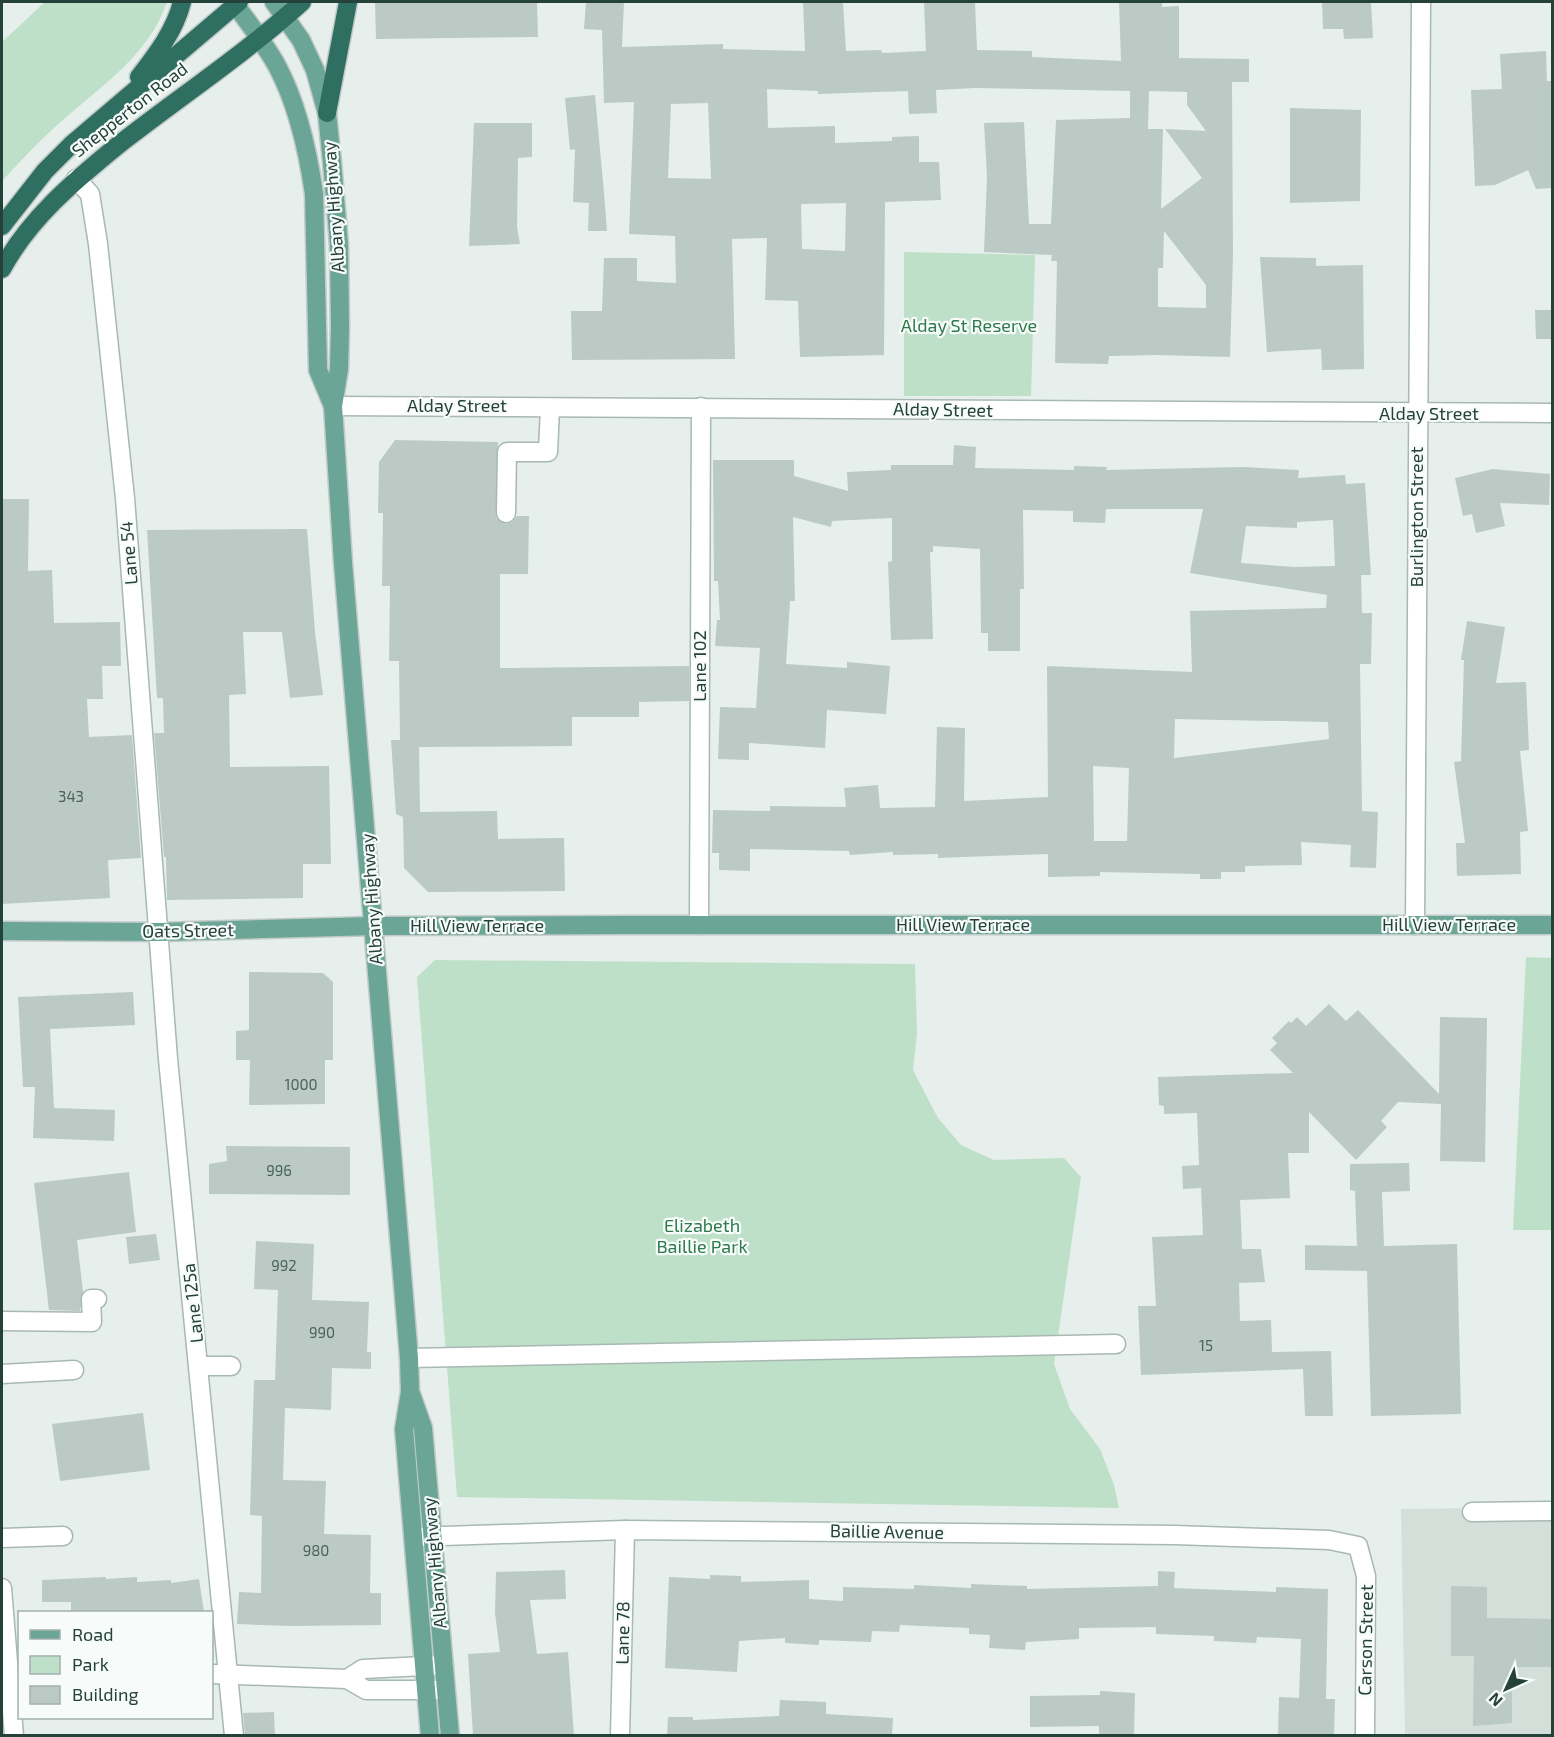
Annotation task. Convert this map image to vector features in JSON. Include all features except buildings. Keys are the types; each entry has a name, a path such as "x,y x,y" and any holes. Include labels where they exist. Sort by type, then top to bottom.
{"highway":[{"path":"120,103 165,41 179,15 182,2"},
{"name":"Shepperton Road","path":"2,269 36,220 76,179 259,38 302,2"},
{"path":"327,113 348,2"},
{"name":"Shepperton Road","path":"2,226 45,171 236,3"}],"main road":[{"name":"Albany Highway","path":"274,2 286,16 315,70 327,113 339,245 339,369 333,406 343,563 409,1358 410,1392 404,1429 444,1665 450,1736"},
{"name":"Albany Highway","path":"236,3 274,59 288,90 310,168 314,195 318,370 333,406"},
{"name":"Hill View Terrace","path":"374,926 1552,925"},
{"name":"Oats Street","path":"2,931 160,932 374,926"},
{"name":"Albany Highway","path":"423,1537 424,1665 430,1736"}],"street":[{"name":"Burlington Street","path":"1415,925 1421,2"},
{"name":"Lane 54","path":"76,179 90,194 98,244 124,498 160,932"},
{"name":"Alday Street","path":"333,406 1552,413"},
{"name":"Lane 102","path":"699,925 701,407"},
{"path":"506,513 507,452 548,452 550,408"},
{"name":"Lane 125a","path":"160,932 172,1002 220,1674 234,1736"},
{"path":"2,1321 92,1322 91,1299 98,1299"},
{"path":"409,1358 1116,1344"},
{"path":"199,1366 231,1366"},
{"path":"2,1374 74,1370"},
{"path":"1472,1512 1552,1511"},
{"name":"Baillie Avenue","path":"423,1537 625,1530 1174,1535 1329,1540 1358,1546"},
{"name":"Lane 78","path":"620,1736 625,1530"},
{"path":"2,1538 63,1536"},
{"name":"Carson Street","path":"1358,1546 1366,1576 1365,1736"},
{"path":"2,1588 14,1736"},
{"path":"347,1679 363,1669 444,1665"},
{"path":"220,1674 347,1679 366,1690 446,1690"}],"shaded area":[{"path":"1552,1507 1552,1735 1405,1735 1401,1509"}],"green space":[{"path":"45,2 167,2 147,40 134,56 47,134 2,181 2,42"},
{"name":"Alday St Reserve","path":"904,252 1035,255 1031,396 904,396"},
{"path":"1526,957 1552,958 1552,1230 1513,1230"},
{"name":"Elizabeth Baillie Park","path":"435,960 915,964 917,1034 913,1070 938,1118 961,1145 994,1160 1064,1158 1081,1177 1054,1364 1070,1409 1100,1449 1114,1485 1119,1508 457,1497 417,977"}]}
